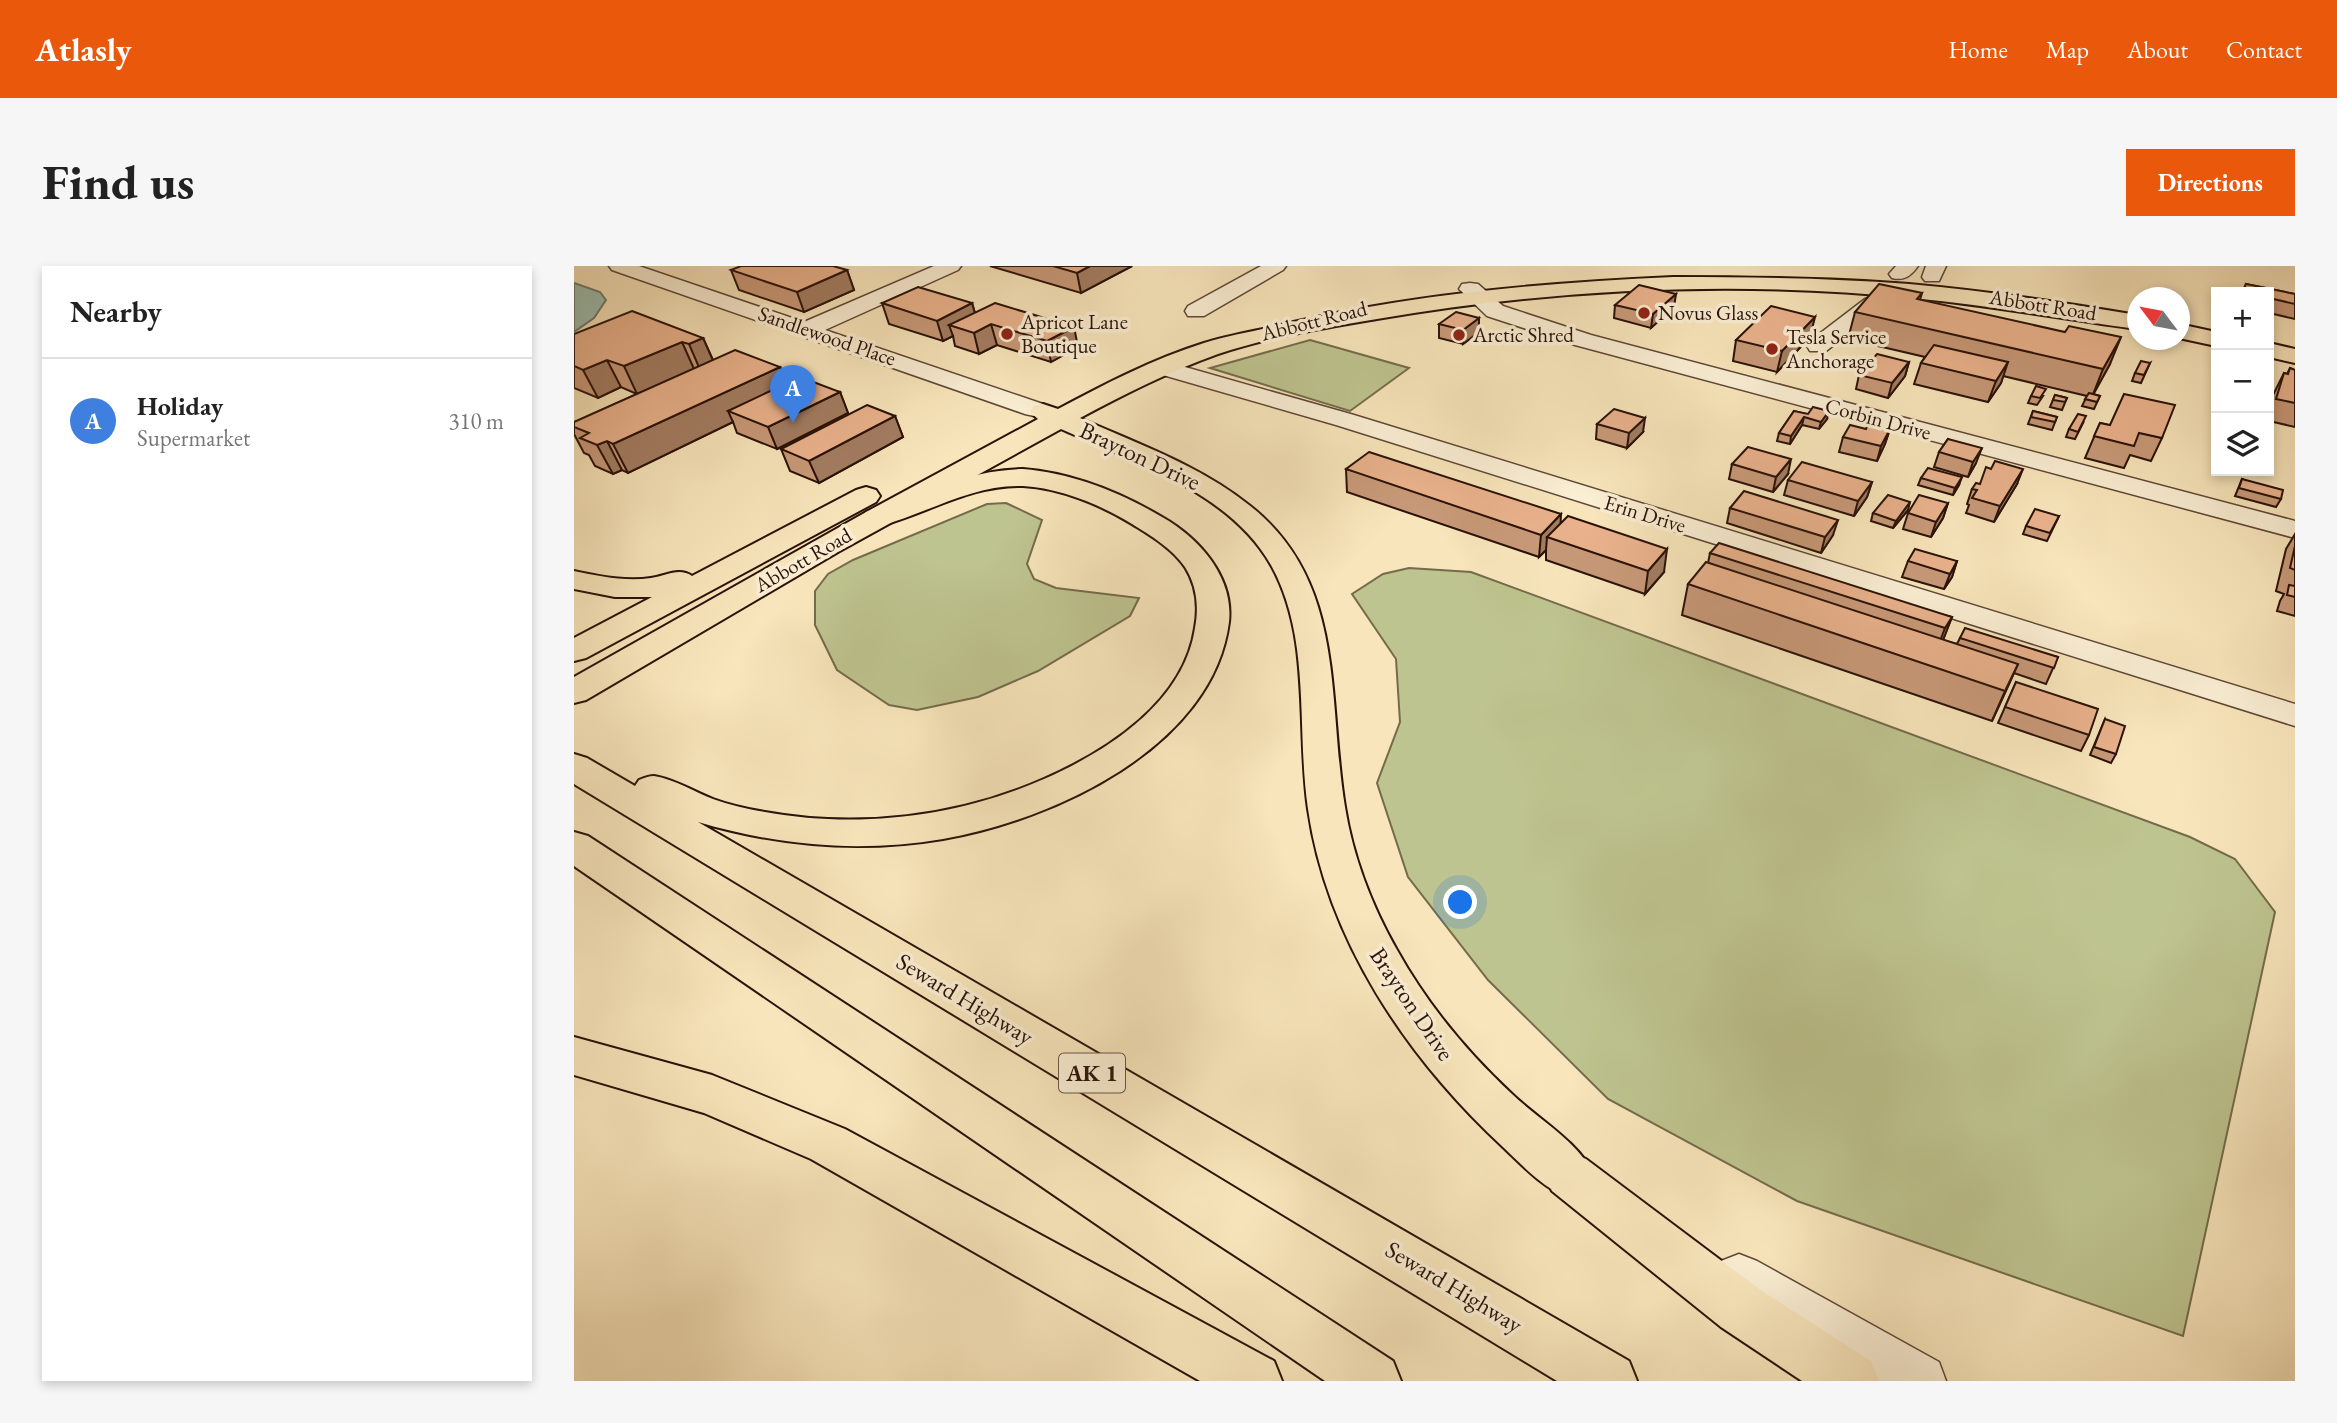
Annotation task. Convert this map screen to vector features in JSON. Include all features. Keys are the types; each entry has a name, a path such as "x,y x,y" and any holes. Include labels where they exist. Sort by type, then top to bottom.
{"main road":[{"path":"1531,270 1598,266"},
{"name":"Abbott Road","path":"574,692 876,518 1142,358 1258,316 1352,295 1471,277 1541,281 1799,271 1904,270 1932,273 2127,307"},
{"path":"1799,271 1896,279 1932,273"},
{"name":"Abbott Road","path":"1799,271 1988,296 2127,320"},
{"name":"Abbott Road","path":"574,651 767,547 1048,414 1213,348 1291,325 1374,306 1471,277"},
{"path":"2190,320 2211,325"},
{"path":"2190,333 2211,338"},
{"path":"2274,338 2295,343"},
{"path":"2274,352 2295,356"},
{"name":"Brayton Drive","path":"1048,414 1200,481 1245,515 1278,553 1298,589 1306,612 1314,666 1322,789 1329,824 1352,900 1370,941 1392,981 1454,1065 1492,1107 1569,1175"},
{"path":"574,745 653,790 682,804 722,817 813,831 901,831 978,817 1022,804 1098,768 1147,733 1167,713 1197,673 1207,649 1214,611 1206,576 1198,562 1177,538 1139,515 1064,484 1017,478 983,483 876,518"},
{"path":"574,580 614,588 645,590 661,587 767,547"},
{"name":"Seward Highway","path":"574,767 1609,1381"},
{"path":"574,846 1373,1381"},
{"path":"574,1056 712,1095 828,1144 1254,1381"},
{"path":"1569,1175 1740,1308 1851,1381"}],"street":[{"name":"Sandlewood Place","path":"619,266 1048,414"},
{"path":"808,329 951,266"},
{"path":"1196,311 1276,266"},
{"name":"Corbin Drive","path":"1471,277 1495,312 1583,340 2295,530"},
{"path":"1818,346 1872,304"},
{"name":"Erin Drive","path":"1164,368 1345,420 2295,715"},
{"name":"Brayton Drive","path":"1569,1175 1822,1328 1920,1381"}],"green space":[{"path":"1310,340 1409,368 1350,411 1210,368"},
{"path":"1006,503 1042,520 1027,564 1034,579 1056,588 1139,598 1130,616 1038,671 978,697 917,710 889,705 837,670 815,625 815,591 828,574 853,560 987,504"},
{"path":"1409,568 1471,572 2190,837 2235,859 2275,912 2183,1336 1797,1201 1608,1099 1488,980 1408,877 1377,783 1400,722 1396,659 1352,594 1383,574"}],"shaded area":[{"path":"574,283 600,292 606,300 594,318 574,332"}],"building":[{"path":"741,266 833,266 847,270 797,292 731,270"},
{"path":"1053,266 1090,266 1077,273"},
{"path":"1879,284 1922,293 1917,299 2065,332 2069,326 2121,337 2103,369 1855,312"},
{"path":"1639,285 1676,294 1653,314 1615,305"},
{"path":"918,287 972,303 937,321 882,303"},
{"path":"2274,290 2295,294 2295,304 2274,299"},
{"path":"995,303 1074,327 1047,341 991,324 974,333 949,325"},
{"path":"1771,306 1815,317 1782,351 1736,340"},
{"path":"632,311 703,338 689,344 682,342 624,366 607,360 583,370 574,366 574,334"},
{"path":"1456,312 1479,318 1463,330 1439,324"},
{"path":"1934,345 2008,362 1996,381 1921,363"},
{"path":"735,350 780,367 613,444 607,441 597,445 580,438 589,433 574,427 574,422"},
{"path":"1877,354 1909,362 1892,383 1859,375"},
{"path":"2141,361 2150,363 2144,375 2135,373"},
{"path":"2290,368 2295,370 2295,403 2276,399 2284,373 2288,374"},
{"path":"800,377 840,392 768,427 728,411"},
{"path":"2036,386 2046,389 2040,398 2031,396"},
{"path":"2089,393 2100,396 2097,402 2085,399"},
{"path":"2124,394 2175,405 2162,438 2139,433 2134,446 2094,436 2100,423 2110,425"},
{"path":"2055,395 2067,398 2065,402 2053,400"},
{"path":"867,405 895,416 809,461 781,449"},
{"path":"1813,407 1829,411 1821,422 1804,417 1791,436 1779,433 1794,411 1808,414"},
{"path":"1614,409 1645,418 1629,433 1597,424"},
{"path":"2033,411 2057,417 2055,422 2031,417"},
{"path":"2078,414 2086,416 2078,432 2069,429"},
{"path":"1868,424 1890,429 1881,446 1843,437 1850,425 1866,429"},
{"path":"1948,439 1982,448 1973,462 1939,452"},
{"path":"1748,447 1791,459 1776,477 1732,464"},
{"path":"1369,452 1561,514 1541,535 1346,469"},
{"path":"1995,461 2023,469 2000,506 1972,498 1977,490 1972,489 1976,483 1980,484 1986,467 1991,469"},
{"path":"1802,462 1872,482 1858,501 1788,480"},
{"path":"1928,468 1962,477 1955,488 1921,478"},
{"path":"2242,479 2283,490 2281,499 2239,488"},
{"path":"1744,491 1838,520 1825,537 1730,508"},
{"path":"1888,495 1910,502 1896,521 1873,513"},
{"path":"1919,495 1948,503 1936,522 1908,513"},
{"path":"2035,509 2059,516 2050,533 2026,526"},
{"path":"1568,516 1667,549 1648,571 1547,537"},
{"path":"1719,543 1952,617 1945,628 1710,553"},
{"path":"2295,546 2295,570 2290,568"},
{"path":"1915,549 1957,561 1950,574 1908,561"},
{"path":"1706,562 2018,664 2005,691 1688,584"},
{"path":"2289,585 2295,586 2295,597 2287,595"},
{"path":"1965,628 2058,657 2054,668 1960,638"},
{"path":"2016,682 2098,709 2089,735 2005,707"},
{"path":"2105,719 2125,726 2116,754 2094,747"}],"place":[{"name":"Novus Glass","path":"1644,313"},
{"name":"Apricot Lane Boutique","path":"1007,334"},
{"name":"Arctic Shred","path":"1459,335"},
{"name":"Tesla Service Anchorage","path":"1772,349"},
{"name":"Holiday","path":"793,423"}]}
